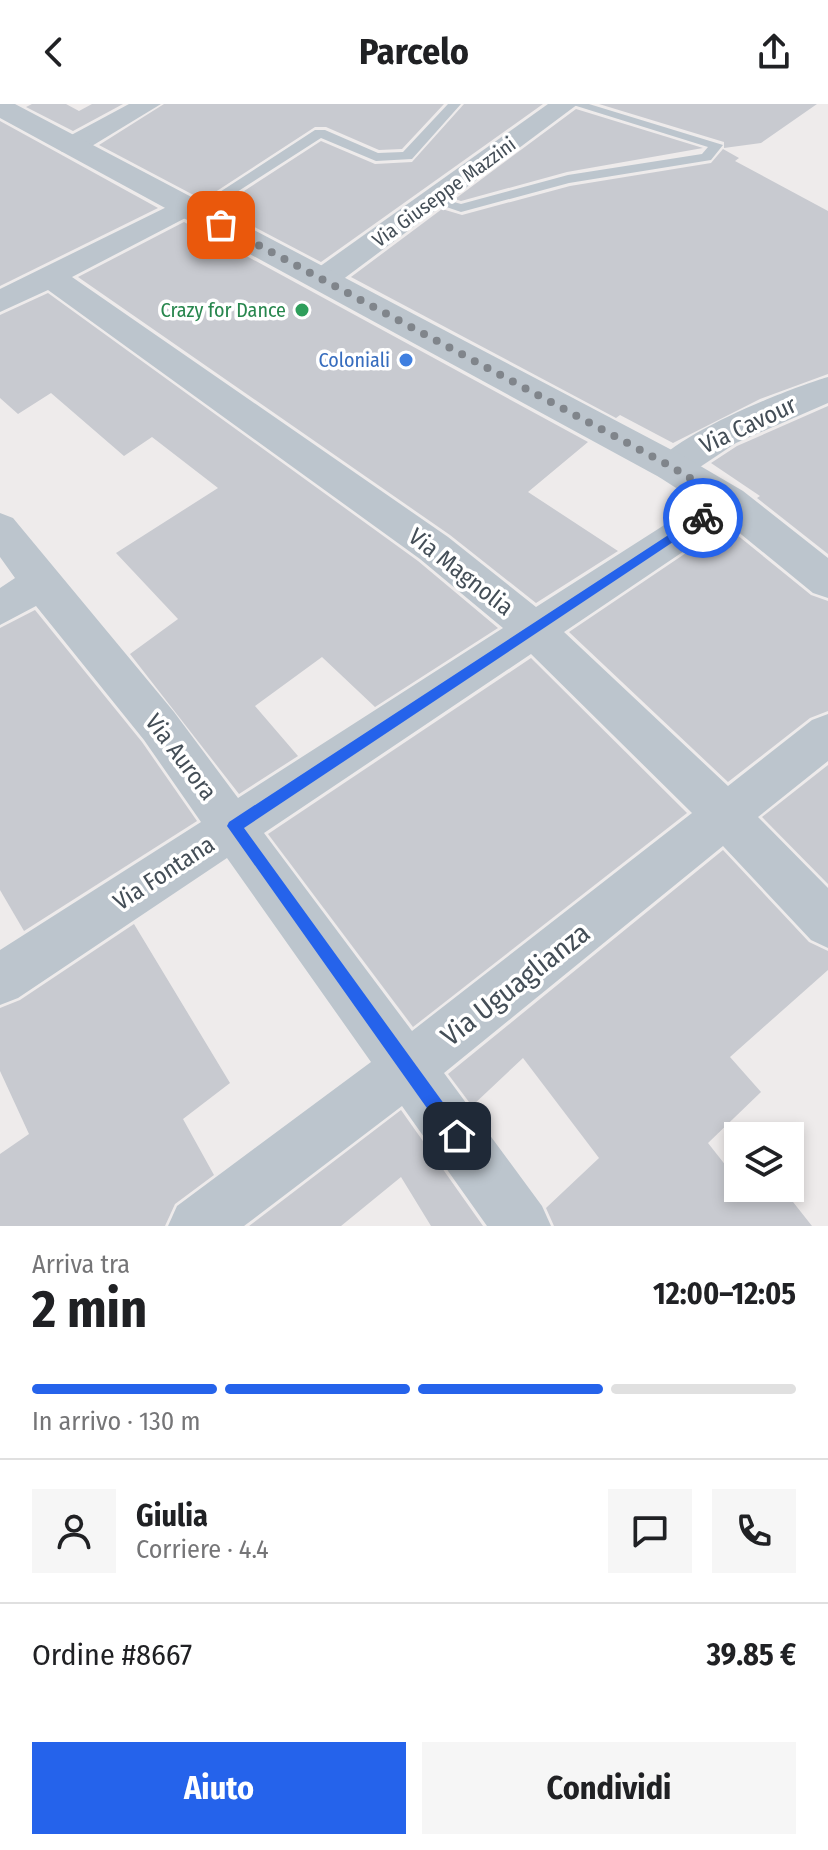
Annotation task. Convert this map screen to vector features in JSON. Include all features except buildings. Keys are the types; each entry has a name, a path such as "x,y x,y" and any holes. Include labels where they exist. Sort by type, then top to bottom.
{"street":[{"path":"72,146 148,104"},
{"name":"Via Giuseppe Mazzini","path":"323,279 565,104"},
{"path":"8,108 72,146 672,467 729,502 828,581"},
{"path":"0,302 191,209"},
{"name":"Via Magnolia","path":"49,276 434,548 533,629 728,817 828,923"},
{"name":"Via Cavour","path":"672,467 723,434 828,389"},
{"name":"Via Fontana","path":"0,980 729,502"},
{"name":"Via Aurora","path":"0,528 41,583 159,726 234,826 522,1226"},
{"path":"0,608 41,583"},
{"name":"Via Uguaglianza","path":"197,1226 408,1068 728,817 828,734"}],"lane":[{"path":"191,209 320,133 376,157 407,156 455,104"},
{"path":"433,200 461,208 568,179 706,157 716,145 576,104"}],"way so far":[{"path":"221,225 672,467 729,502 703,518"}],"place":[{"name":"Crazy for Dance","path":"302,310"},
{"name":"Coloniali","path":"406,360"}],"route":[{"path":"457,1136 234,826 703,518"}]}
